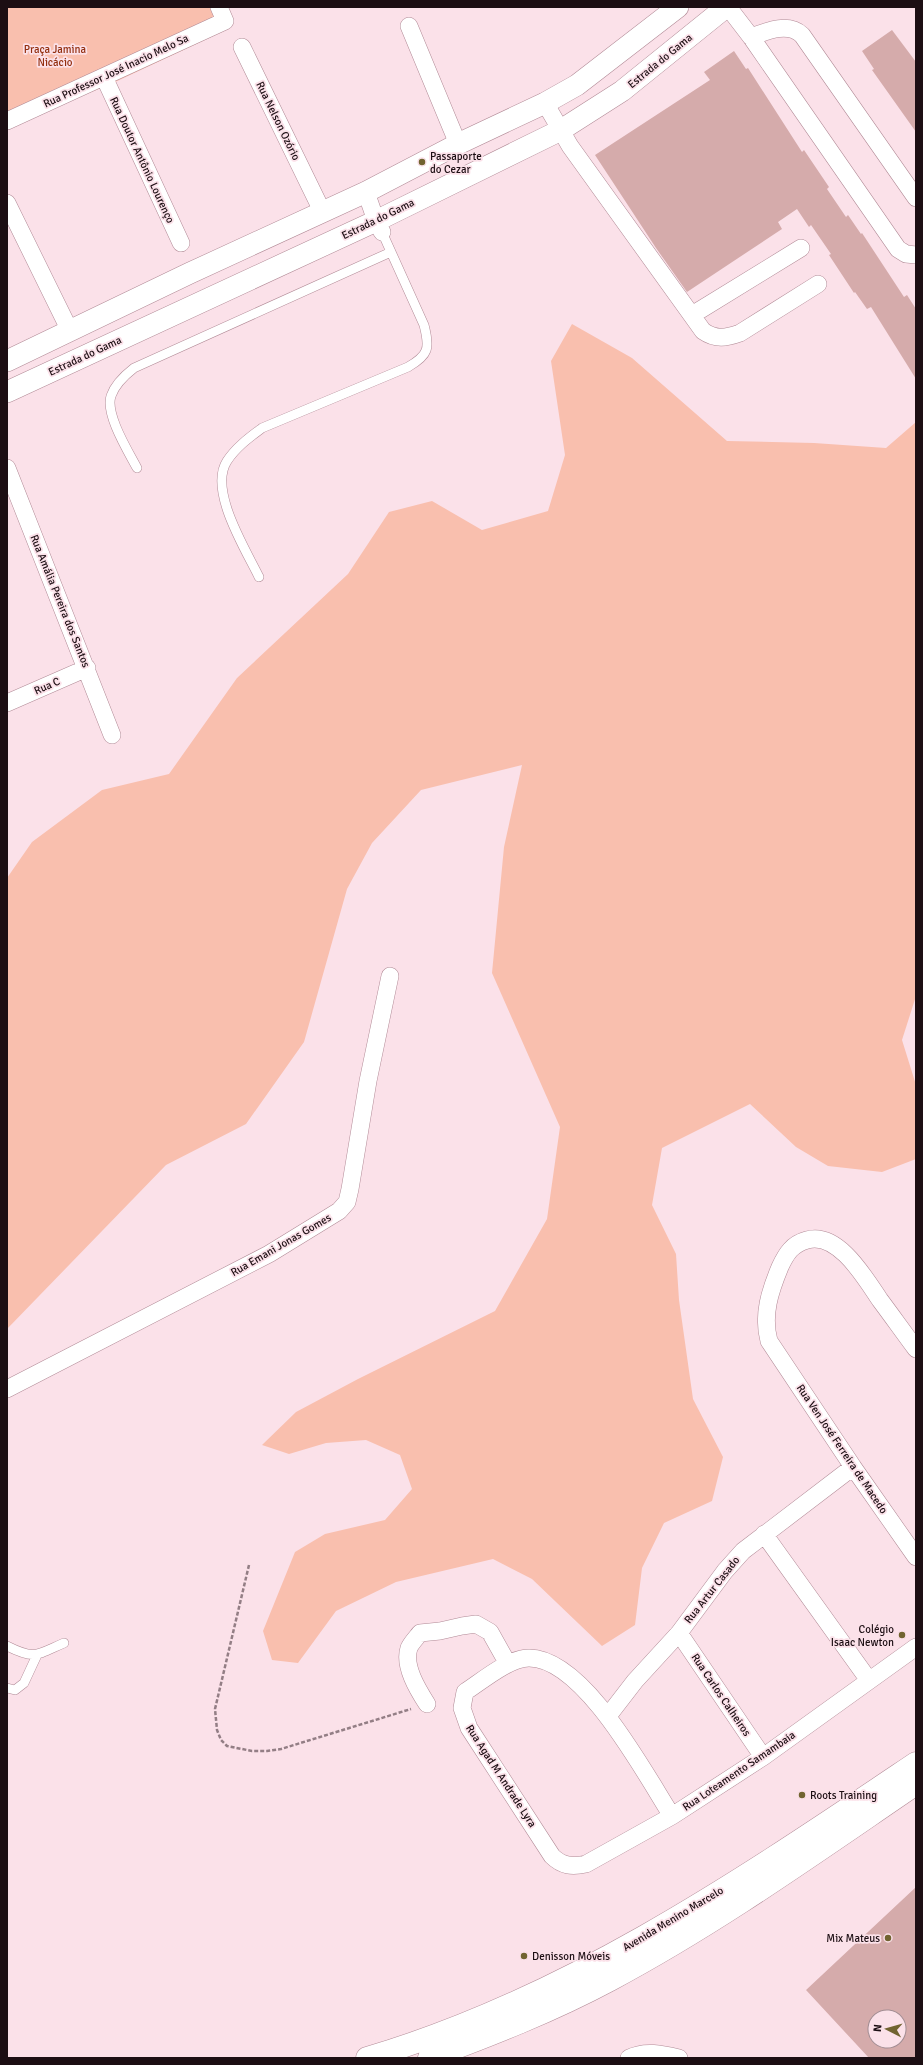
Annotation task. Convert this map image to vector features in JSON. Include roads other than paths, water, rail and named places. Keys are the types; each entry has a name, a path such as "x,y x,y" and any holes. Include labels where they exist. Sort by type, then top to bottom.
{"main road":[{"name":"Avenida Menino Marcelo","path":"366,2058 412,2045 505,2007 617,1953 757,1869 916,1763"},
{"name":"Avenida Menino Marcelo","path":"429,2058 511,2027 610,1980 726,1913 916,1784"}],"street":[{"path":"7,361 190,273 318,204 366,192 458,144 545,103 577,85 678,7"},
{"name":"Estrada do Gama","path":"7,392 379,227 565,138 622,91 729,10 751,37 898,249 906,254 916,255"},
{"name":"Rua Professor José Inacio Melo Sa","path":"7,121 104,77 222,14"},
{"path":"409,26 458,144"},
{"path":"751,37 782,28 792,29 802,34 916,198"},
{"name":"Rua Nelson Ozório","path":"242,47 318,204"},
{"name":"Rua Doutor Antônio Lourenço","path":"104,77 180,243"},
{"path":"545,103 565,138 703,331 710,336 727,338 740,333 818,284"},
{"path":"366,192 379,227"},
{"path":"7,203 70,331"},
{"path":"692,315 801,248"},
{"name":"Rua Amália Pereira dos Santos","path":"7,468 87,668 112,735"},
{"name":"Rua C","path":"7,703 87,668"},
{"name":"Rua Emani Jonas Gomes","path":"7,1389 269,1254 339,1211 347,1202 350,1189 368,1081 390,976"},
{"name":"Rua Ven José Ferreira de Macedo","path":"916,1349 852,1261 835,1246 822,1239 809,1240 797,1243 787,1253 766,1309 766,1327 769,1340 853,1467 916,1557"},
{"name":"Rua Artur Casado","path":"608,1716 635,1681 679,1633 725,1571 743,1551 853,1467"},
{"path":"764,1534 868,1679"},
{"path":"427,1704 415,1686 409,1668 409,1649 420,1633 476,1624 490,1632 508,1664 528,1658 542,1659 561,1669 576,1681 608,1716 672,1816"},
{"name":"Rua Carlos Calheiros","path":"679,1633 763,1757"},
{"name":"Rua Loteamento Samambaia","path":"552,1856 559,1862 568,1866 586,1864 672,1816 763,1757 868,1679 916,1646"},
{"name":"Rua Agad M Andrade Lyra","path":"508,1664 465,1692 462,1708 470,1728 552,1856"},
{"path":"629,2058 639,2053 655,2053 679,2058"}],"lane":[{"path":"259,577 233,524 222,495 222,478 226,462 245,441 262,428 408,367 421,360 426,354 428,340 424,325 379,227"},
{"path":"137,468 110,410 110,396 121,379 134,368 391,252"},
{"path":"7,1646 25,1655 37,1655 64,1643"},
{"path":"7,1688 15,1690 24,1683 37,1655"}],"place":[{"name":"Passaporte do Cezar","path":"422,162"},
{"name":"Colégio Isaac Newton","path":"902,1635"},
{"name":"Roots Training","path":"802,1795"},
{"name":"Mix Mateus","path":"888,1938"},
{"name":"Denisson Móveis","path":"524,1956"}],"park label":[{"name":"Praça Jamina Nicácio","path":"55,55"}]}
